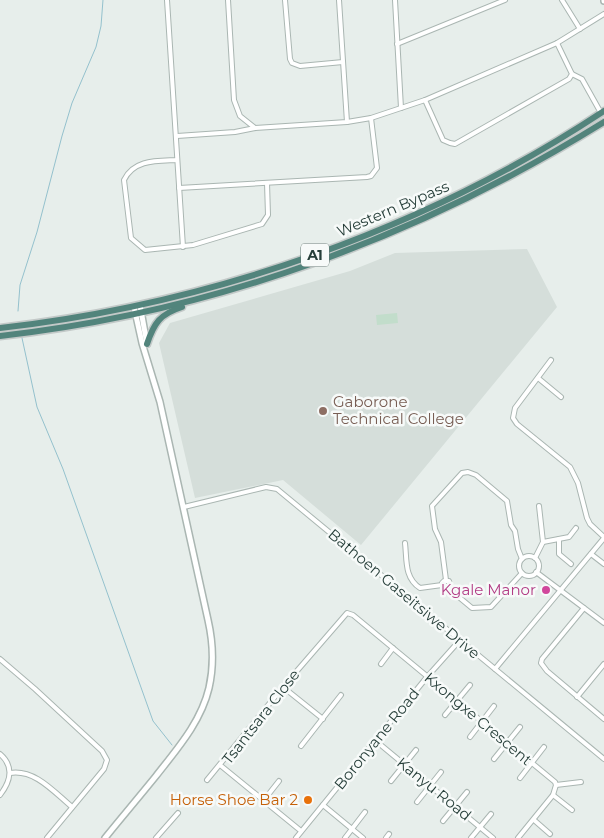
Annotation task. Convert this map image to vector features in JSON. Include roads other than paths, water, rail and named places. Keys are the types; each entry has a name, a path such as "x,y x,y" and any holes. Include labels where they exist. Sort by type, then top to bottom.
{"highway":[{"name":"Western Bypass","path":"0,328 138,310 333,249 451,198 554,143 603,112"},
{"name":"Western Bypass","path":"0,336 66,327 216,294 287,273 338,255 454,205 558,150 604,122"},
{"path":"147,344 155,324 165,314 216,294"}],"street":[{"path":"167,0 184,247"},
{"path":"228,0 234,100 240,116 254,128"},
{"path":"285,0 290,59 292,63 300,66 343,62"},
{"path":"339,0 346,122"},
{"path":"395,0 401,108"},
{"path":"397,44 505,0"},
{"path":"562,0 580,30"},
{"path":"177,136 234,132 254,128 346,122 372,118 425,100 557,44 604,14"},
{"path":"557,44 572,74 582,79 603,112"},
{"path":"425,100 443,140 456,144 569,78 572,74"},
{"path":"179,188 371,176 377,168 372,118"},
{"path":"178,160 144,162 127,175 124,180 131,238 145,250 184,247 262,224 268,215 268,183"},
{"path":"138,310 147,344 148,357"},
{"path":"105,838 183,741 202,709 208,690 212,656 211,631 160,402 148,357 142,343 138,310"},
{"path":"495,669 604,537 586,518 578,483 570,468 517,424 514,418 515,408 551,360"},
{"path":"538,378 561,397"},
{"path":"448,588 450,583 446,580 441,542 435,529 432,506 462,473 468,472 476,475 507,502 511,525 515,531 522,559"},
{"name":"Bathoen Gaseitsiwe Drive","path":"184,507 266,488 277,489 604,759"},
{"path":"535,558 543,542 539,506"},
{"path":"543,542 569,538 576,528"},
{"path":"558,540 560,554 571,564"},
{"path":"405,543 408,575 411,580 420,588 442,585 472,608 491,607 522,573"},
{"path":"591,554 604,564"},
{"path":"528,556 535,558 539,565 536,572 529,576 522,573 519,566 522,559 528,556"},
{"path":"536,572 604,623"},
{"path":"442,585 446,580"},
{"path":"584,608 542,659 541,663 542,666 604,720"},
{"name":"Kxongxe Crescent","path":"347,613 353,615 428,676 551,778 556,785"},
{"name":"Tsantsara Close","path":"301,831 220,765 283,687 347,613"},
{"name":"Boronyane Road","path":"296,838 428,676 460,640"},
{"path":"381,664 393,648"},
{"path":"0,659 106,755 107,760 104,769 47,838"},
{"path":"577,697 604,664"},
{"path":"445,716 470,685"},
{"path":"283,687 323,720"},
{"path":"301,746 341,695"},
{"path":"470,737 494,706"},
{"path":"494,759 520,727"},
{"name":"Kanyu Road","path":"376,741 493,838"},
{"path":"520,778 544,747"},
{"path":"391,781 416,750"},
{"path":"0,754 6,759 10,773 9,782 0,795"},
{"path":"207,780 220,765"},
{"path":"417,802 441,772"},
{"path":"10,773 26,773 34,776 72,806"},
{"path":"264,800 279,781"},
{"path":"518,838 553,795 556,785 581,782"},
{"path":"443,821 467,792"},
{"path":"553,795 572,810"},
{"path":"323,805 363,838"},
{"path":"345,838 365,812"},
{"path":"156,838 178,813"},
{"path":"471,838 491,814"},
{"path":"534,820 550,834"},
{"path":"386,838 389,834"}],"waterway":[{"path":"18,311 20,285 37,232 62,136 72,103 96,47 101,26 103,0"},
{"path":"22,338 37,407 63,469 153,721 172,745"}],"place":[{"name":"Gaborone Technical College","path":"323,411"},
{"name":"Kgale Manor","path":"546,590"},
{"name":"Horse Shoe Bar 2","path":"308,800"}]}
